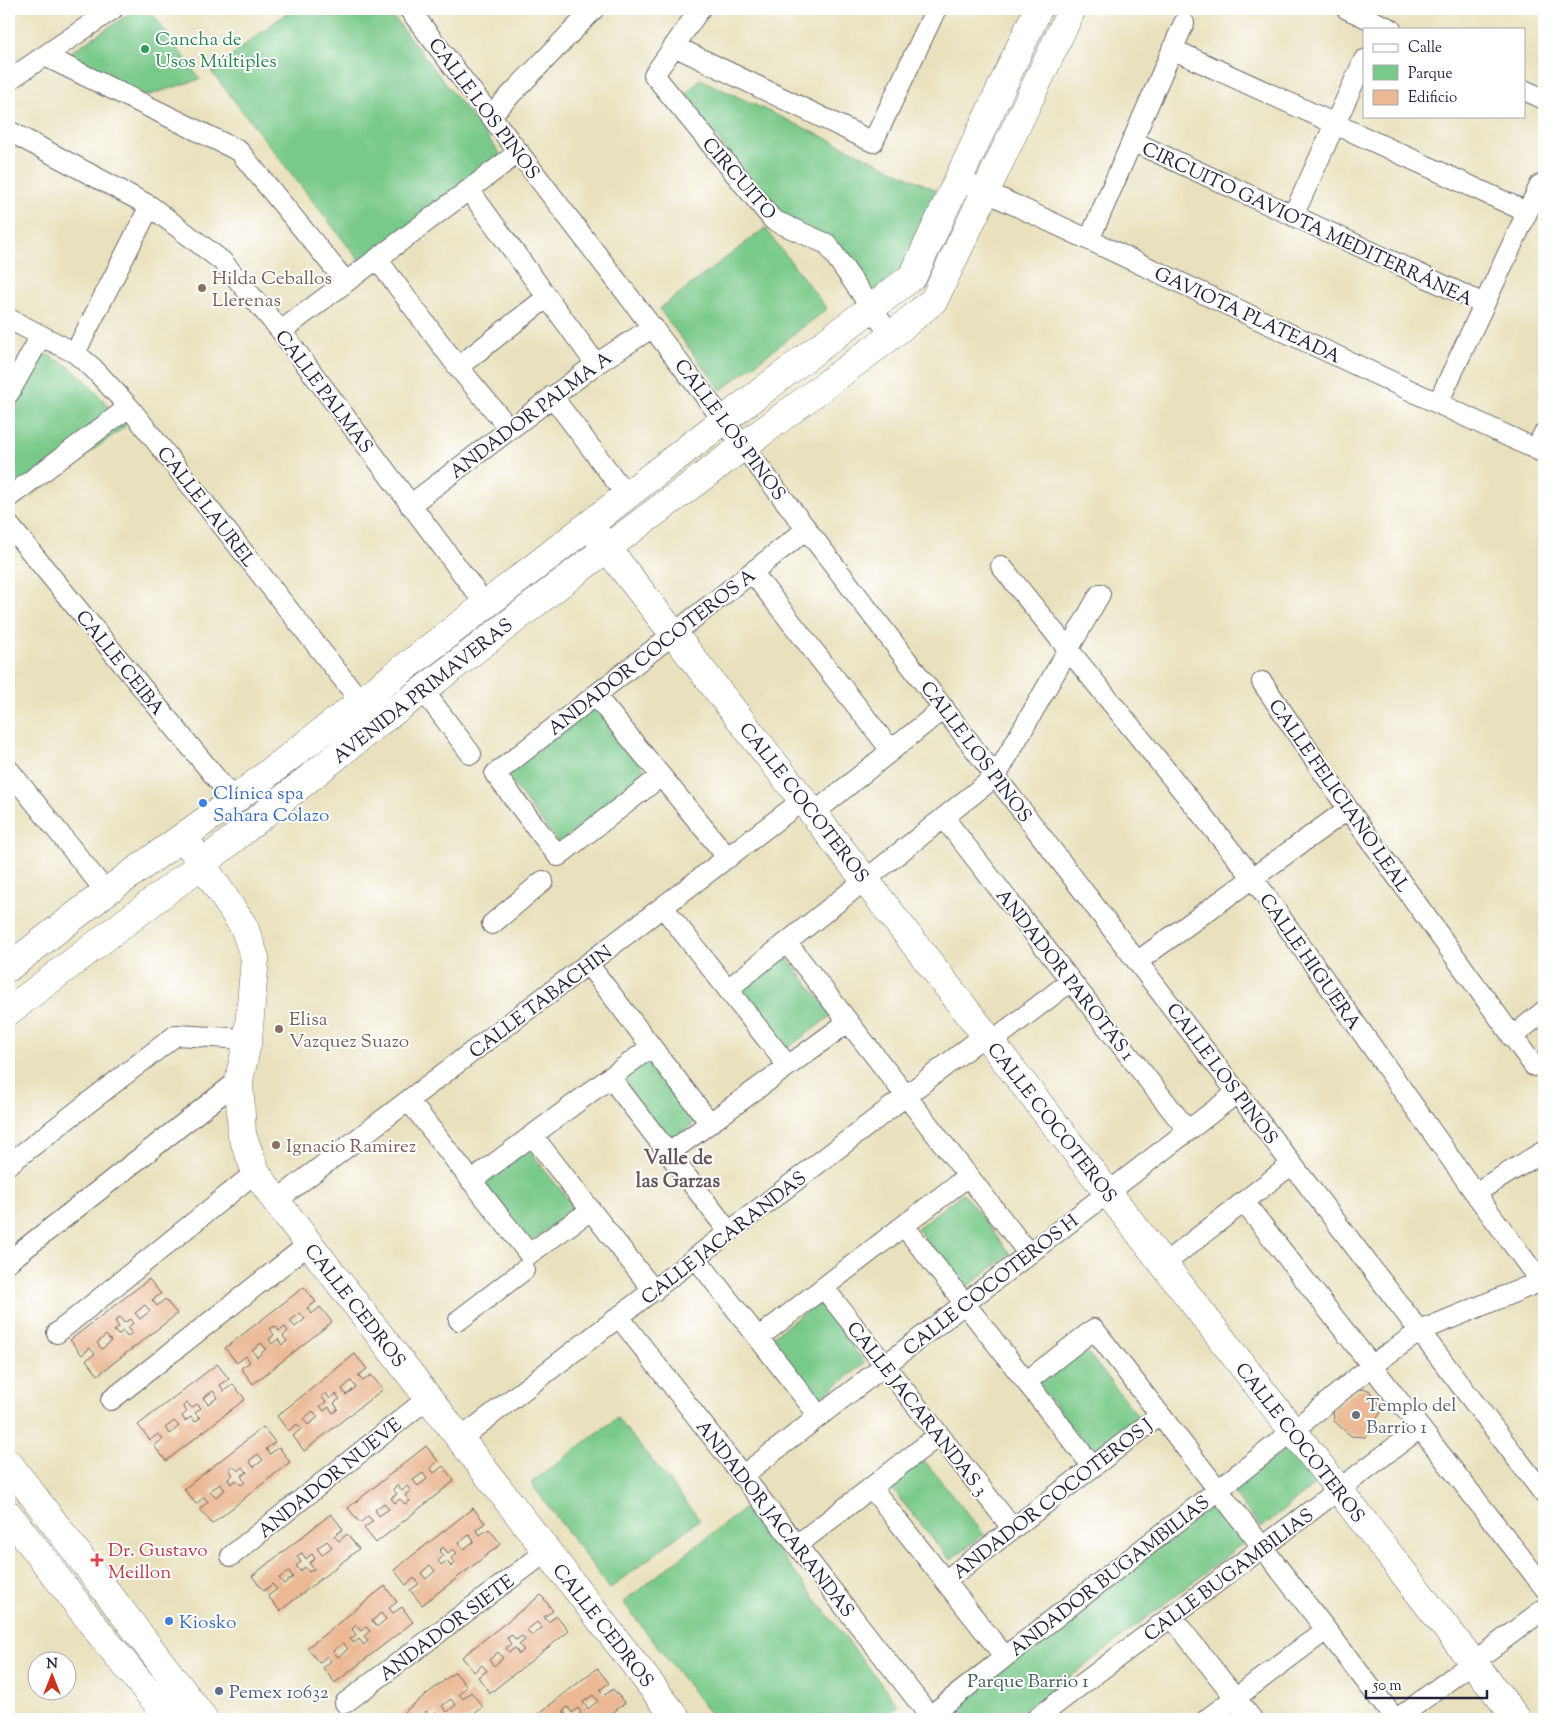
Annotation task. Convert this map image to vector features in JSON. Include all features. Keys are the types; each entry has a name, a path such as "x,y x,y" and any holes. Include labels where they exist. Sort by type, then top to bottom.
{"street":[{"name":"CALLE LOS PINOS","path":"409,9 1544,1494"},
{"path":"491,115 594,9"},
{"path":"700,9 674,46 873,142 932,10"},
{"name":"AVENIDA PRIMAVERAS","path":"9,967 106,892 234,800 485,604 913,276 1038,9"},
{"name":"AVENIDA PRIMAVERAS","path":"9,1011 202,864 378,723 607,548 892,336 934,300 1072,9"},
{"path":"1347,9 1384,23"},
{"path":"9,80 102,12"},
{"name":"CIRCUITO GAVIOTA MEDITERRÁNEA","path":"1089,240 1184,23"},
{"name":"CIRCUITO","path":"674,46 654,75 772,220 827,244 892,336"},
{"path":"1172,49 1527,212"},
{"path":"44,56 239,151 346,282"},
{"path":"1293,216 1363,62"},
{"path":"1526,91 1544,100"},
{"name":"CALLE PALMAS","path":"9,131 150,206 222,262 281,331 485,604"},
{"name":"CIRCUITO GAVIOTA MEDITERRÁNEA","path":"1132,142 1484,304"},
{"path":"281,331 519,152"},
{"name":"GAVIOTA PLATEADA","path":"959,179 1438,403 1542,445"},
{"name":"CIRCUITO GAVIOTA MEDITERRÁNEA","path":"1438,403 1540,185"},
{"path":"468,190 596,364"},
{"path":"75,353 150,206"},
{"path":"377,259 458,367 509,428"},
{"path":"458,367 546,298"},
{"name":"CALLE LAUREL","path":"9,318 75,353 93,368 129,407 378,723"},
{"name":"ANDADOR PALMA A","path":"410,505 552,396 652,327"},
{"path":"9,393 42,336"},
{"path":"552,396 627,496"},
{"path":"9,497 129,407"},
{"name":"CALLE COCOTEROS","path":"590,525 1517,1719"},
{"name":"ANDADOR COCOTEROS A","path":"661,776 558,856 495,774 807,529"},
{"name":"CALLE CEIBA","path":"11,531 234,800"},
{"name":"CALLE HIGUERA","path":"1002,566 1253,878 1475,1193 1542,1280"},
{"path":"752,572 887,745 898,745"},
{"path":"728,989 996,776 1100,594"},
{"name":"CALLE FELICIANO LEAL","path":"1262,682 1348,809 1534,1066"},
{"path":"423,690 471,754"},
{"path":"595,695 728,858"},
{"name":"CALLE TABACHIN","path":"276,1202 728,858 808,807 898,745 944,708"},
{"path":"9,770 106,892"},
{"path":"1138,962 1348,809"},
{"name":"ANDADOR PAROTAS 1","path":"944,818 1188,1131"},
{"name":"CALLE CEDROS","path":"184,837 244,926 255,958 248,1039 239,1080 242,1135 256,1172 276,1202 547,1551 667,1715"},
{"path":"492,924 543,882"},
{"path":"663,907 788,1066"},
{"path":"786,943 1029,1254"},
{"path":"588,964 710,1123"},
{"name":"CALLE JACARANDAS","path":"460,1439 906,1096 1071,981"},
{"path":"1512,1037 1544,1011"},
{"path":"669,1153 848,1022"},
{"path":"9,1164 176,1035 248,1039"},
{"path":"471,1180 651,1047"},
{"path":"610,1077 729,1232"},
{"path":"9,1261 239,1080"},
{"name":"CALLE COCOTEROS H","path":"742,1476 1238,1092"},
{"path":"409,1100 471,1180 526,1262"},
{"path":"532,1135 654,1291"},
{"path":"1475,1193 1544,1152"},
{"path":"1164,1264 1292,1164"},
{"path":"57,1333 256,1172"},
{"path":"758,1338 968,1176"},
{"path":"1244,1202 1544,1587"},
{"path":"459,1320 590,1210"},
{"path":"904,1226 1093,1467"},
{"path":"111,1400 309,1244"},
{"path":"696,1258 819,1416"},
{"name":"ANDADOR BUGAMBILIAS","path":"929,1718 1371,1366 1420,1331 1542,1280"},
{"name":"CALLE JACARANDAS 3","path":"824,1288 1013,1529"},
{"name":"ANDADOR JACARANDAS","path":"619,1317 929,1718"},
{"path":"1026,1382 1094,1329 1396,1719 1544,1609"},
{"name":"ANDADOR NUEVE","path":"231,1556 428,1398"},
{"name":"ANDADOR COCOTEROS J","path":"945,1581 1160,1415"},
{"name":"CALLE BUGAMBILIAS","path":"1036,1719 1420,1428"},
{"path":"796,1545 939,1435"},
{"path":"9,1464 201,1715"},
{"path":"871,1487 1004,1657"},
{"path":"9,1515 170,1719"},
{"name":"ANDADOR SIETE","path":"345,1703 547,1551"},
{"path":"1172,1616 1252,1719"},
{"path":"1207,1719 1326,1630"},
{"path":"102,1635 123,1641 179,1706 201,1715"}],"green space":[{"path":"137,9 149,9 200,79 146,96 68,54"},
{"path":"292,9 387,9 502,156 362,264 211,71"},
{"path":"700,79 936,190 902,268 872,293 781,216 683,97"},
{"path":"765,228 827,309 721,390 659,309"},
{"path":"40,351 68,366 83,378 126,426 12,509 9,505 9,404"},
{"path":"594,704 648,775 558,843 504,772"},
{"path":"784,954 832,1015 785,1050 738,989"},
{"path":"649,1055 698,1120 667,1143 618,1078"},
{"path":"527,1148 575,1208 528,1244 481,1183"},
{"path":"963,1193 1010,1254 964,1289 917,1228"},
{"path":"818,1302 865,1363 819,1399 772,1337"},
{"path":"1081,1344 1141,1420 1094,1456 1035,1380"},
{"path":"617,1418 700,1519 610,1589 531,1483"},
{"path":"1288,1447 1317,1483 1261,1528 1232,1491"},
{"path":"923,1459 984,1534 950,1560 889,1485"},
{"name":"Parque Barrio 1","path":"1213,1505 1243,1543 1016,1719 947,1719 944,1715"},
{"path":"745,1508 898,1706 881,1719 714,1719 623,1602"}],"building":[{"path":"149,1279 161,1294 152,1300 157,1306 165,1299 177,1314 98,1375 86,1360 95,1354 90,1348 82,1355 70,1340","holes":["145,1305 150,1311 140,1319 135,1313","120,1317 124,1323 130,1319 133,1323 127,1328 132,1333 127,1337 123,1331 118,1335 114,1331 119,1327 115,1321","106,1335 111,1341 102,1349 97,1343"]},
{"path":"304,1287 316,1302 307,1308 312,1314 320,1307 332,1322 253,1384 241,1368 250,1362 246,1356 237,1363 225,1348","holes":["300,1313 305,1319 295,1327 290,1321","275,1326 279,1331 285,1327 288,1331 283,1336 287,1341 282,1345 278,1339 272,1344 269,1339 274,1335 270,1329","261,1343 266,1349 257,1357 252,1351"]},
{"path":"355,1354 367,1369 358,1376 363,1381 371,1375 383,1389 304,1451 293,1436 301,1429 297,1424 288,1431 277,1416","holes":["351,1381 356,1387 346,1395 342,1389","326,1393 330,1399 336,1394 340,1399 334,1403 338,1409 333,1413 329,1407 324,1411 320,1406 326,1402 321,1397","313,1411 318,1417 308,1425 303,1419"]},
{"path":"217,1364 229,1379 220,1385 224,1391 233,1384 245,1399 166,1461 154,1446 163,1439 158,1434 150,1440 138,1425","holes":["213,1391 218,1397 208,1404 203,1398","187,1403 192,1408 197,1404 201,1408 195,1413 200,1418 195,1422 191,1417 185,1421 182,1416 187,1412 183,1406","174,1421 179,1426 170,1434 165,1428"]},
{"name":"Templo del Barrio 1","path":"1358,1389 1369,1390 1383,1409 1365,1437 1351,1436 1334,1421 1333,1409"},
{"path":"263,1427 275,1442 266,1449 270,1454 279,1447 290,1462 212,1524 200,1509 208,1502 204,1497 196,1504 184,1489","holes":["258,1454 263,1460 254,1467 249,1461","233,1466 238,1471 243,1467 247,1472 241,1476 245,1482 241,1485 236,1480 231,1484 228,1479 233,1475 229,1469","220,1484 225,1490 216,1497 210,1491"]},
{"path":"426,1446 438,1461 430,1468 434,1473 443,1466 454,1481 376,1543 364,1528 373,1521 368,1516 360,1523 348,1508","holes":["423,1473 427,1479 418,1486 413,1480","397,1485 402,1491 407,1486 411,1491 405,1495 410,1501 405,1504 400,1499 395,1503 391,1498 397,1494 393,1489","384,1503 389,1509 379,1516 375,1510"]},
{"path":"473,1508 485,1523 476,1530 480,1535 489,1529 501,1544 422,1605 410,1590 419,1584 414,1578 406,1585 394,1570","holes":["469,1535 474,1541 464,1549 459,1543","443,1547 448,1553 453,1549 457,1553 451,1558 455,1563 451,1567 447,1561 441,1565 438,1561 443,1556 439,1551","430,1565 435,1571 426,1579 421,1573"]},
{"path":"331,1514 343,1529 334,1536 339,1541 347,1534 359,1549 280,1611 268,1596 277,1589 272,1584 264,1591 252,1576","holes":["327,1541 332,1547 322,1555 317,1548","302,1553 306,1559 312,1554 315,1559 309,1563 314,1569 309,1572 305,1567 300,1571 296,1566 301,1562 297,1556","289,1571 293,1577 284,1584 279,1578"]},
{"path":"385,1586 397,1602 389,1608 393,1613 402,1607 413,1622 335,1683 323,1668 331,1661 327,1656 319,1663 307,1648","holes":["381,1613 386,1619 377,1627 372,1621","356,1625 361,1631 366,1627 370,1631 364,1636 368,1641 364,1645 359,1639 354,1643 350,1639 356,1635 352,1629","343,1643 348,1649 338,1657 333,1651"]},
{"path":"541,1595 553,1611 544,1617 548,1622 557,1616 569,1631 490,1693 478,1677 487,1671 482,1665 474,1672 462,1657","holes":["537,1622 542,1628 532,1636 527,1630","512,1635 516,1640 522,1636 525,1640 519,1645 524,1650 519,1654 515,1648 509,1652 506,1648 511,1644 507,1638","498,1652 503,1658 494,1666 489,1660"]},
{"path":"597,1668 609,1683 600,1690 605,1695 613,1689 625,1703 605,1719 577,1719 576,1717 581,1713 578,1708 572,1713 568,1707 563,1711 567,1716 563,1719 532,1719","holes":["593,1695 598,1701 588,1709 583,1702"]},
{"path":"455,1672 467,1687 459,1694 463,1699 471,1692 483,1707 468,1719 436,1719 440,1717 436,1712 430,1716 426,1711 421,1715 425,1719 395,1719","holes":["451,1699 456,1705 447,1712 442,1706"]}],"place":[{"name":"Cancha de Usos Múltiples","path":"145,49"},
{"name":"Hilda Ceballos Llerenas","path":"202,288"},
{"name":"Clínica spa Sahara Colazo","path":"203,803"},
{"name":"Elisa Vazquez Suazo","path":"279,1029"},
{"name":"Ignacio Ramirez","path":"276,1145"},
{"name":"Templo del Barrio 1","path":"1356,1415"},
{"name":"Dr. Gustavo Meillon","path":"97,1560"},
{"name":"Kiosko","path":"169,1621"},
{"name":"Pemex 10632","path":"219,1691"}],"district":[{"name":"Valle de las Garzas","path":"678,1168"}]}
